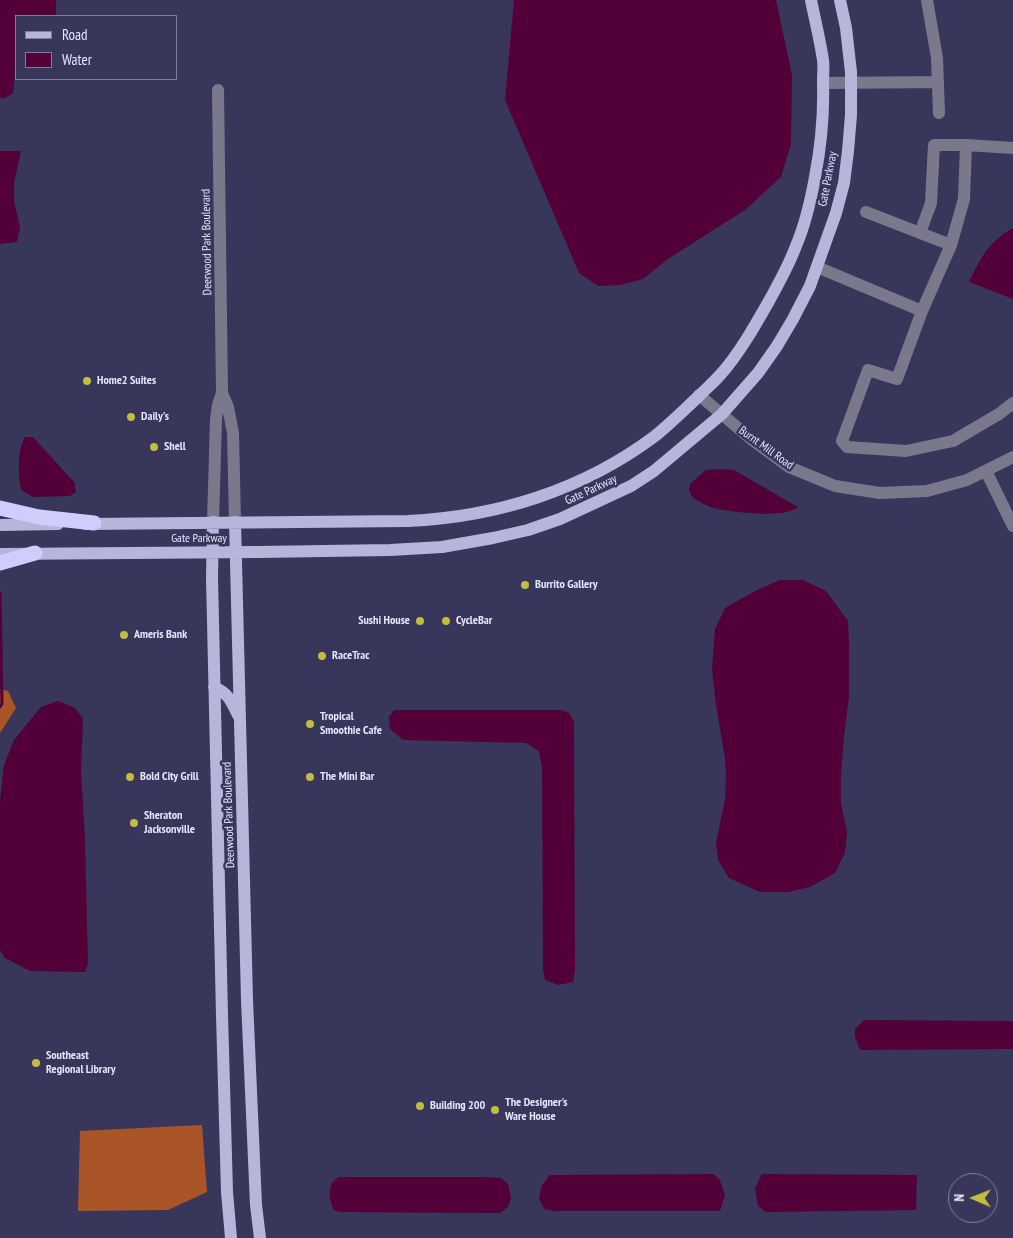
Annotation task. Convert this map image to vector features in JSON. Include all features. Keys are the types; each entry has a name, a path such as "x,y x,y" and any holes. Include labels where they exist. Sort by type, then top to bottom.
{"highway":[{"path":"0,508 39,517 94,523"},
{"path":"0,563 35,554"}],"main road":[{"name":"Gate Parkway","path":"0,525 425,520 477,514 511,506 576,483 623,457 667,426 721,374 765,308 797,246 811,197 822,131 824,100 823,60 811,0"},
{"name":"Gate Parkway","path":"0,554 390,550 442,547 528,530 560,519 631,486 654,471 722,414 758,373 777,346 810,286 836,213 844,184 852,115 846,28 840,0"},
{"name":"Deerwood Park Boulevard","path":"213,522 214,687 222,1015 231,1238"},
{"name":"Deerwood Park Boulevard","path":"235,522 250,1086 256,1205 260,1238"},
{"path":"214,687 228,697 240,719"}],"street":[{"path":"927,0 937,58 939,113"},
{"path":"824,83 938,82"},
{"name":"Deerwood Park Boulevard","path":"218,90 222,393 231,420 233,434 235,522"},
{"path":"920,232 931,203 934,145 1013,148"},
{"path":"966,145 964,199 951,245 922,311 897,379 868,370 842,441 847,447 906,451 953,441 999,414 1013,403"},
{"path":"866,212 951,245"},
{"path":"817,268 922,311"},
{"name":"Deerwood Park Boulevard","path":"213,522 216,419 222,393"},
{"name":"Burnt Mill Road","path":"699,395 751,439 789,467 835,486 880,493 927,490 967,480 1013,457"},
{"path":"986,471 1013,526"}],"shaded area":[{"path":"0,689 8,691 16,708 0,733"},
{"path":"202,1125 207,1192 168,1210 78,1211 80,1131"}],"water":[{"path":"0,0 56,0 56,15 15,15 13,93 5,98 0,98"},
{"path":"514,0 776,0 792,75 791,144 781,177 745,210 668,259 643,279 620,285 598,286 579,273 505,100"},
{"path":"0,151 21,151 14,183 14,201 20,227 17,242 0,244"},
{"path":"1013,228 1013,299 969,282 986,251 1004,233"},
{"path":"25,437 33,437 74,482 76,492 70,496 33,497 21,490 19,456"},
{"path":"706,470 734,470 798,507 792,511 782,513 757,514 722,510 706,505 693,498 689,490 690,484"},
{"path":"780,580 803,580 826,591 848,621 849,697 841,775 841,803 847,832 845,853 835,873 810,887 788,892 760,892 729,878 718,860 716,843 725,799 726,777 712,669 715,629 725,608 757,590"},
{"path":"58,701 75,708 83,719 81,770 88,964 85,972 30,971 5,958 0,950 0,801 4,765 14,740 41,707"},
{"path":"394,710 563,710 570,714 574,722 575,969 573,982 558,985 545,980 543,969 542,768 539,751 526,743 403,740 390,729 389,717"},
{"path":"864,1020 1013,1021 1013,1049 860,1050 855,1037 855,1029"},
{"path":"713,1174 720,1180 725,1195 720,1211 554,1211 544,1209 539,1198 542,1185 550,1175"},
{"path":"762,1174 917,1175 916,1210 766,1212 758,1206 755,1188"},
{"path":"339,1177 501,1178 508,1184 511,1198 508,1207 500,1213 340,1212 334,1210 330,1193 332,1183"}],"waterway":[{"path":"0,593 2,704 0,707"}],"place":[{"name":"Home2 Suites","path":"87,381"},
{"name":"Daily's","path":"131,417"},
{"name":"Shell","path":"154,447"},
{"name":"Burrito Gallery","path":"525,585"},
{"name":"Sushi House","path":"420,621"},
{"name":"CycleBar","path":"446,621"},
{"name":"Ameris Bank","path":"124,635"},
{"name":"RaceTrac","path":"322,656"},
{"name":"Tropical Smoothie Cafe","path":"310,724"},
{"name":"Bold City Grill","path":"130,777"},
{"name":"The Mini Bar","path":"310,777"},
{"name":"Sheraton Jacksonville","path":"134,823"},
{"name":"Southeast Regional Library","path":"36,1063"},
{"name":"Building 200","path":"420,1106"},
{"name":"The Designer's Ware House","path":"495,1110"}]}
